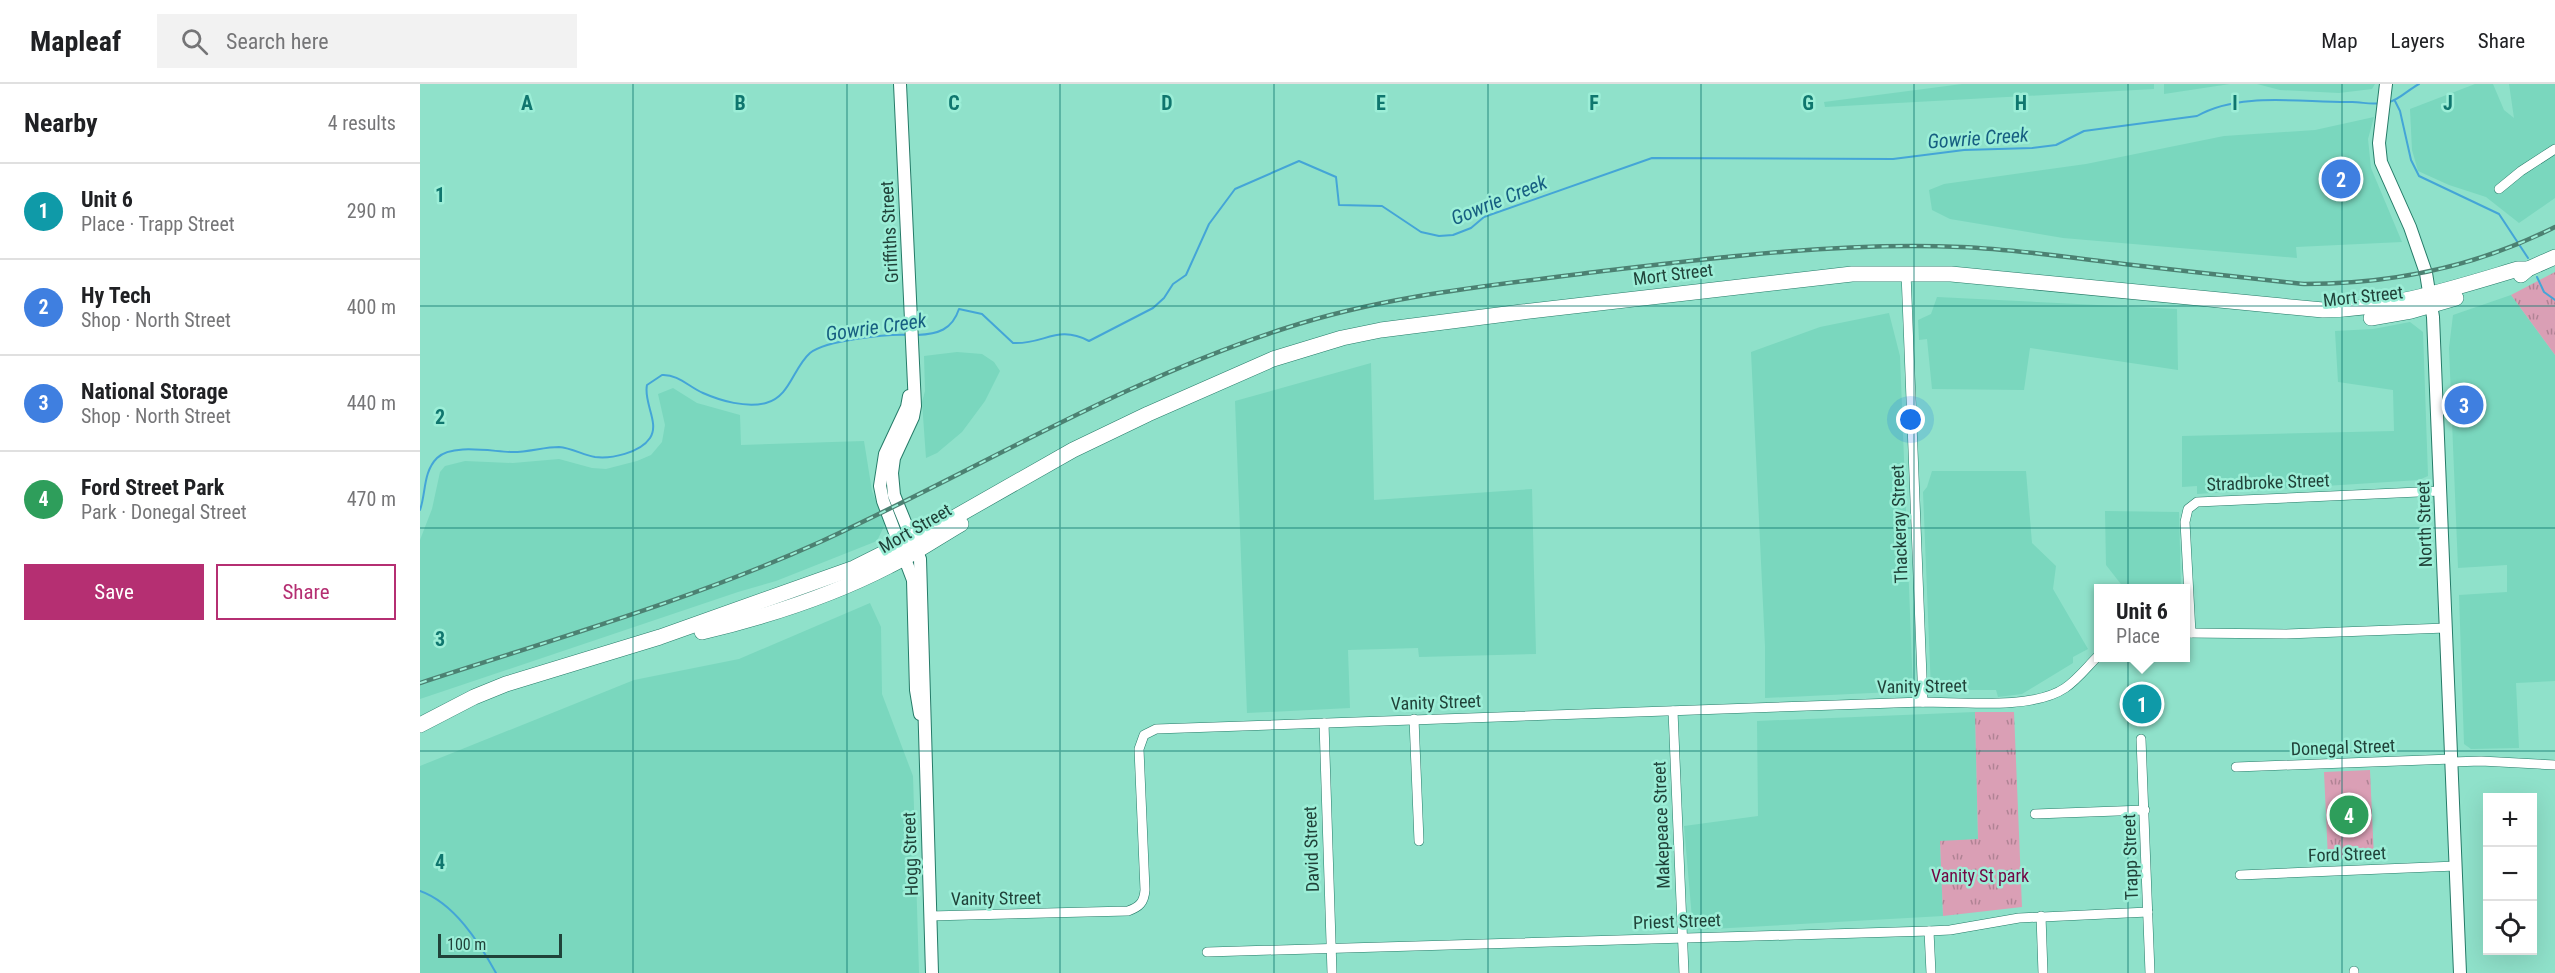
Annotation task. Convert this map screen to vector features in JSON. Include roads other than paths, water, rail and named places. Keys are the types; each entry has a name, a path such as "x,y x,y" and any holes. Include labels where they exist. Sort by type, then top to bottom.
{"main road":[{"name":"Mort Street","path":"420,726 465,702 506,684 660,637 828,579 909,548 1065,454 1148,414 1273,359 1342,338 1381,330 1852,274 1951,274 2196,298 2259,314 2316,320 2372,317 2431,300 2518,269 2528,269 2552,259"}],"street":[{"name":"Griffiths Street","path":"900,84 914,378 907,407 889,441 881,470 880,486 883,501 909,548"},
{"name":"North Street","path":"2385,87 2379,143 2381,162 2410,227 2426,273 2431,300 2460,973"},
{"path":"2499,189 2521,171 2555,149"},
{"name":"Thackeray Street","path":"1906,273 1923,702"},
{"name":"Stradbroke Street","path":"2187,584 2185,522 2188,509 2197,502 2441,491"},
{"name":"Hogg Street","path":"909,548 922,586 932,973"},
{"path":"2190,633 2286,634 2446,628"},
{"name":"Vanity Street","path":"930,916 1128,911 1138,908 1144,898 1145,890 1139,749 1144,735 1156,729 1923,702 2019,702 2041,699 2064,688 2094,660"},
{"name":"Makepeace Street","path":"1673,711 1684,973"},
{"path":"1414,719 1419,841"},
{"name":"David Street","path":"1324,723 1332,973"},
{"name":"Trapp Street","path":"2141,739 2150,973"},
{"name":"Donegal Street","path":"2236,767 2452,761 2555,765"},
{"path":"2035,814 2145,810"},
{"name":"Ford Street","path":"2240,875 2456,866"},
{"name":"Priest Street","path":"1207,952 1929,931 2041,916 2148,912"},
{"path":"2041,916 2043,973"},
{"path":"1929,931 1931,973"}],"waterway":[{"name":"Gowrie Creek","path":"2389,102 2419,84"},
{"name":"Gowrie Creek","path":"917,335 943,330 952,322 959,309 982,314 1013,343 1068,334 1089,341 1153,308 1164,298 1173,284 1186,275 1209,224 1235,189 1299,161 1336,177 1339,205 1382,206 1421,232 1439,236 1453,235 1471,228 1484,217 1652,158 1893,159 1964,150 2056,145 2084,131 2197,116 2232,103 2272,100 2380,103"},
{"path":"2395,101 2400,111 2411,160 2419,176 2499,214 2528,258"},
{"path":"2537,277 2544,292 2555,300"},
{"name":"Gowrie Creek","path":"420,510 429,470 437,458 444,453 474,449 513,452 559,447 591,456 625,454 639,448 653,432 646,392 647,385 662,375 678,379 718,399 742,404 766,403 781,395 804,359 818,348 857,339 909,335"},
{"path":"420,891 455,914 482,949 496,973"}],"railway":[{"path":"420,683 622,618 771,563 878,515 1050,428 1166,373 1286,328 1360,308 1435,293 1634,267 1774,252 1867,247 1998,249 2304,284 2369,281 2401,277 2464,263 2495,253 2555,227"}],"place":[{"name":"Hy Tech","path":"2341,179"},
{"name":"National Storage","path":"2464,405"},
{"name":"Unit 6","path":"2142,704"},
{"name":"Ford Street Park","path":"2349,815"}],"park label":[{"name":"Vanity St park","path":"1980,875"}]}
